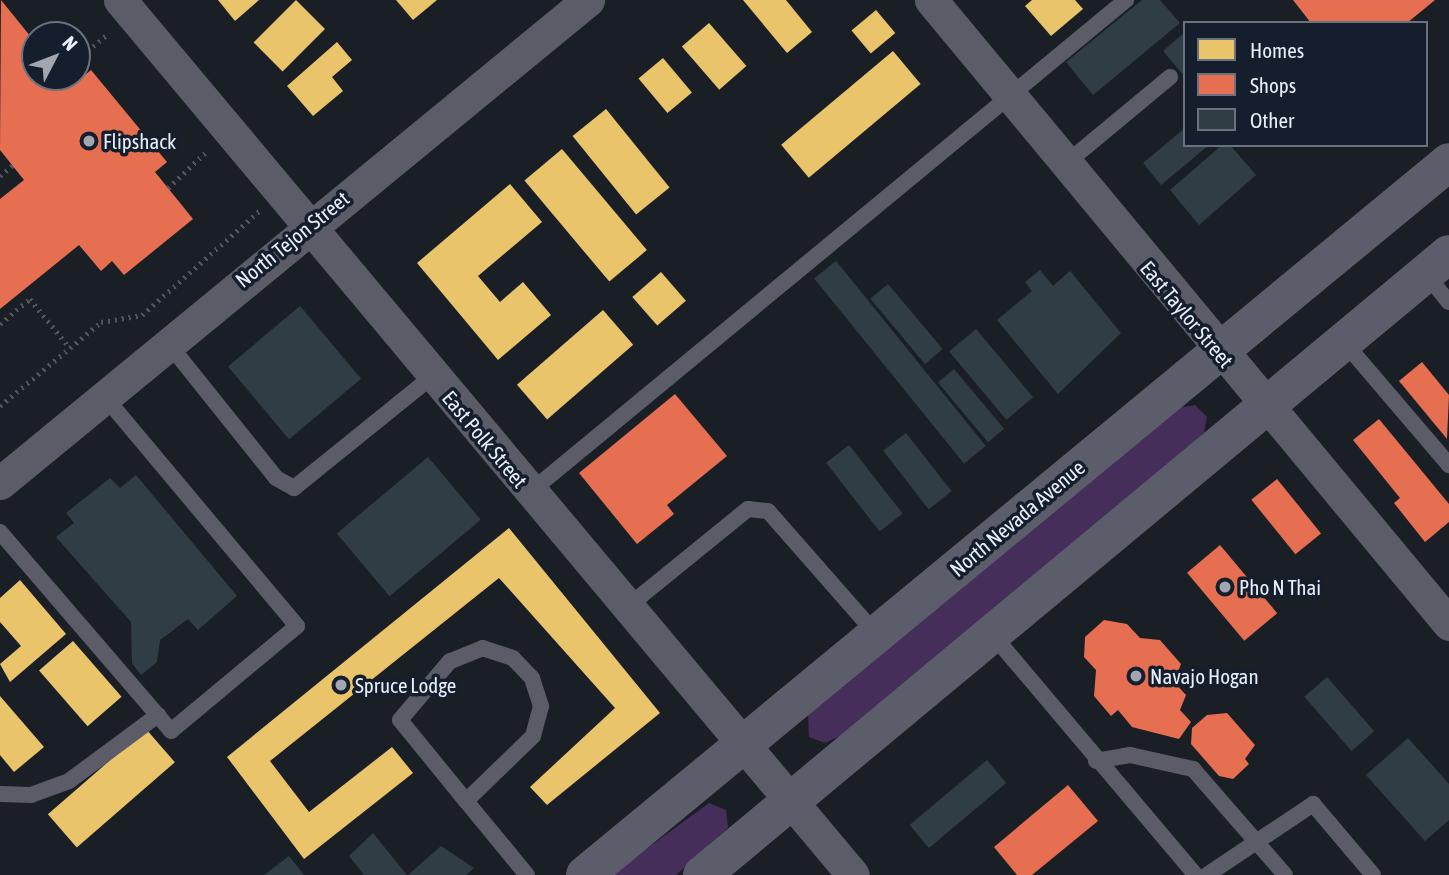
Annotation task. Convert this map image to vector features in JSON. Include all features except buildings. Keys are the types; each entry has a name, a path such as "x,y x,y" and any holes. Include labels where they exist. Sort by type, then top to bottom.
{"main road":[{"name":"North Nevada Avenue","path":"585,875 1449,162"},
{"path":"702,875 1344,342 1441,277"}],"street":[{"name":"North Tejon Street","path":"0,483 309,226 588,0"},
{"name":"East Taylor Street","path":"930,0 1219,352 1449,624"},
{"name":"East Polk Street","path":"128,12 741,746 853,875"}],"lane":[{"path":"530,492 1126,0"},
{"path":"1064,165 1170,77"},
{"path":"168,342 276,478 294,488 433,376"},
{"path":"1344,342 1449,465"},
{"path":"0,532 171,731 297,626 104,396"},
{"path":"626,608 748,509 768,511 877,635"},
{"path":"992,634 1096,761 1196,875"},
{"path":"466,801 533,736 541,706 532,678 513,658 483,648 450,661 400,720 466,801 527,875"},
{"path":"0,794 31,795 69,781 158,715"},
{"path":"1096,761 1130,755 1193,769 1285,875"},
{"path":"1207,875 1254,838 1313,804 1373,875"}],"path":[{"path":"91,47 128,12"},
{"path":"168,188 206,152"},
{"path":"0,176 13,165"},
{"path":"0,406 101,322 142,315 280,192"},
{"path":"0,324 30,299 70,348"}],"shaded area":[{"path":"1195,405 1207,417 1204,433 846,733 825,743 809,737 808,714 1178,408"},
{"path":"709,803 726,810 728,828 676,875 611,875"}],"place":[{"name":"Flipshack","path":"89,141"},
{"name":"Pho N Thai","path":"1225,587"},
{"name":"Navajo Hogan","path":"1136,676"},
{"name":"Spruce Lodge","path":"341,685"}]}
